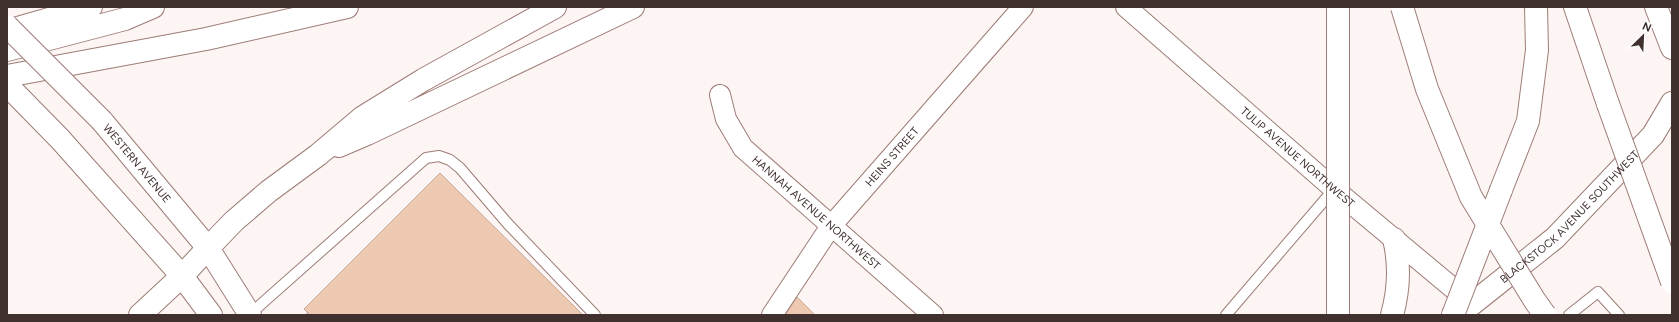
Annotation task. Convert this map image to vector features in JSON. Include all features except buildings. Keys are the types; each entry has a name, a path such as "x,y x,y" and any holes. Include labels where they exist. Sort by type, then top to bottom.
{"main road":[{"path":"7,31 91,7"},
{"path":"7,50 125,18 153,7"},
{"path":"7,76 206,39 347,7"},
{"path":"140,315 182,276 234,221 269,191 318,155 363,117 423,80 555,7"},
{"path":"318,155 367,134 633,7"},
{"path":"1338,7 1338,315"},
{"path":"1402,7 1427,89 1471,197 1534,301 1545,315"},
{"path":"1453,315 1528,121 1537,50 1536,7"},
{"path":"1574,7 1672,282"},
{"path":"1656,7 1672,48"},
{"name":"WESTERN AVENUE","path":"7,26 102,121 208,248 250,314"},
{"path":"7,85 60,139 182,276 211,315"},
{"name":"BLACKSTOCK AVENUE SOUTHWEST","path":"1453,315 1472,304 1555,238 1653,135 1672,103"},
{"path":"1392,315 1395,303 1398,270 1394,239"}],"street":[{"name":"HEINS STREET","path":"772,315 831,226 1023,7"},
{"name":"TULIP AVENUE NORTHWEST","path":"1126,7 1334,188 1472,304"},
{"name":"HANNAH AVENUE NORTHWEST","path":"720,95 726,119 744,148 933,315"}],"lane":[{"path":"250,314 426,158 439,156 450,160 460,168 508,224 595,315"},
{"path":"1226,315 1334,188"},
{"path":"1569,315 1598,292 1619,315"}]}
